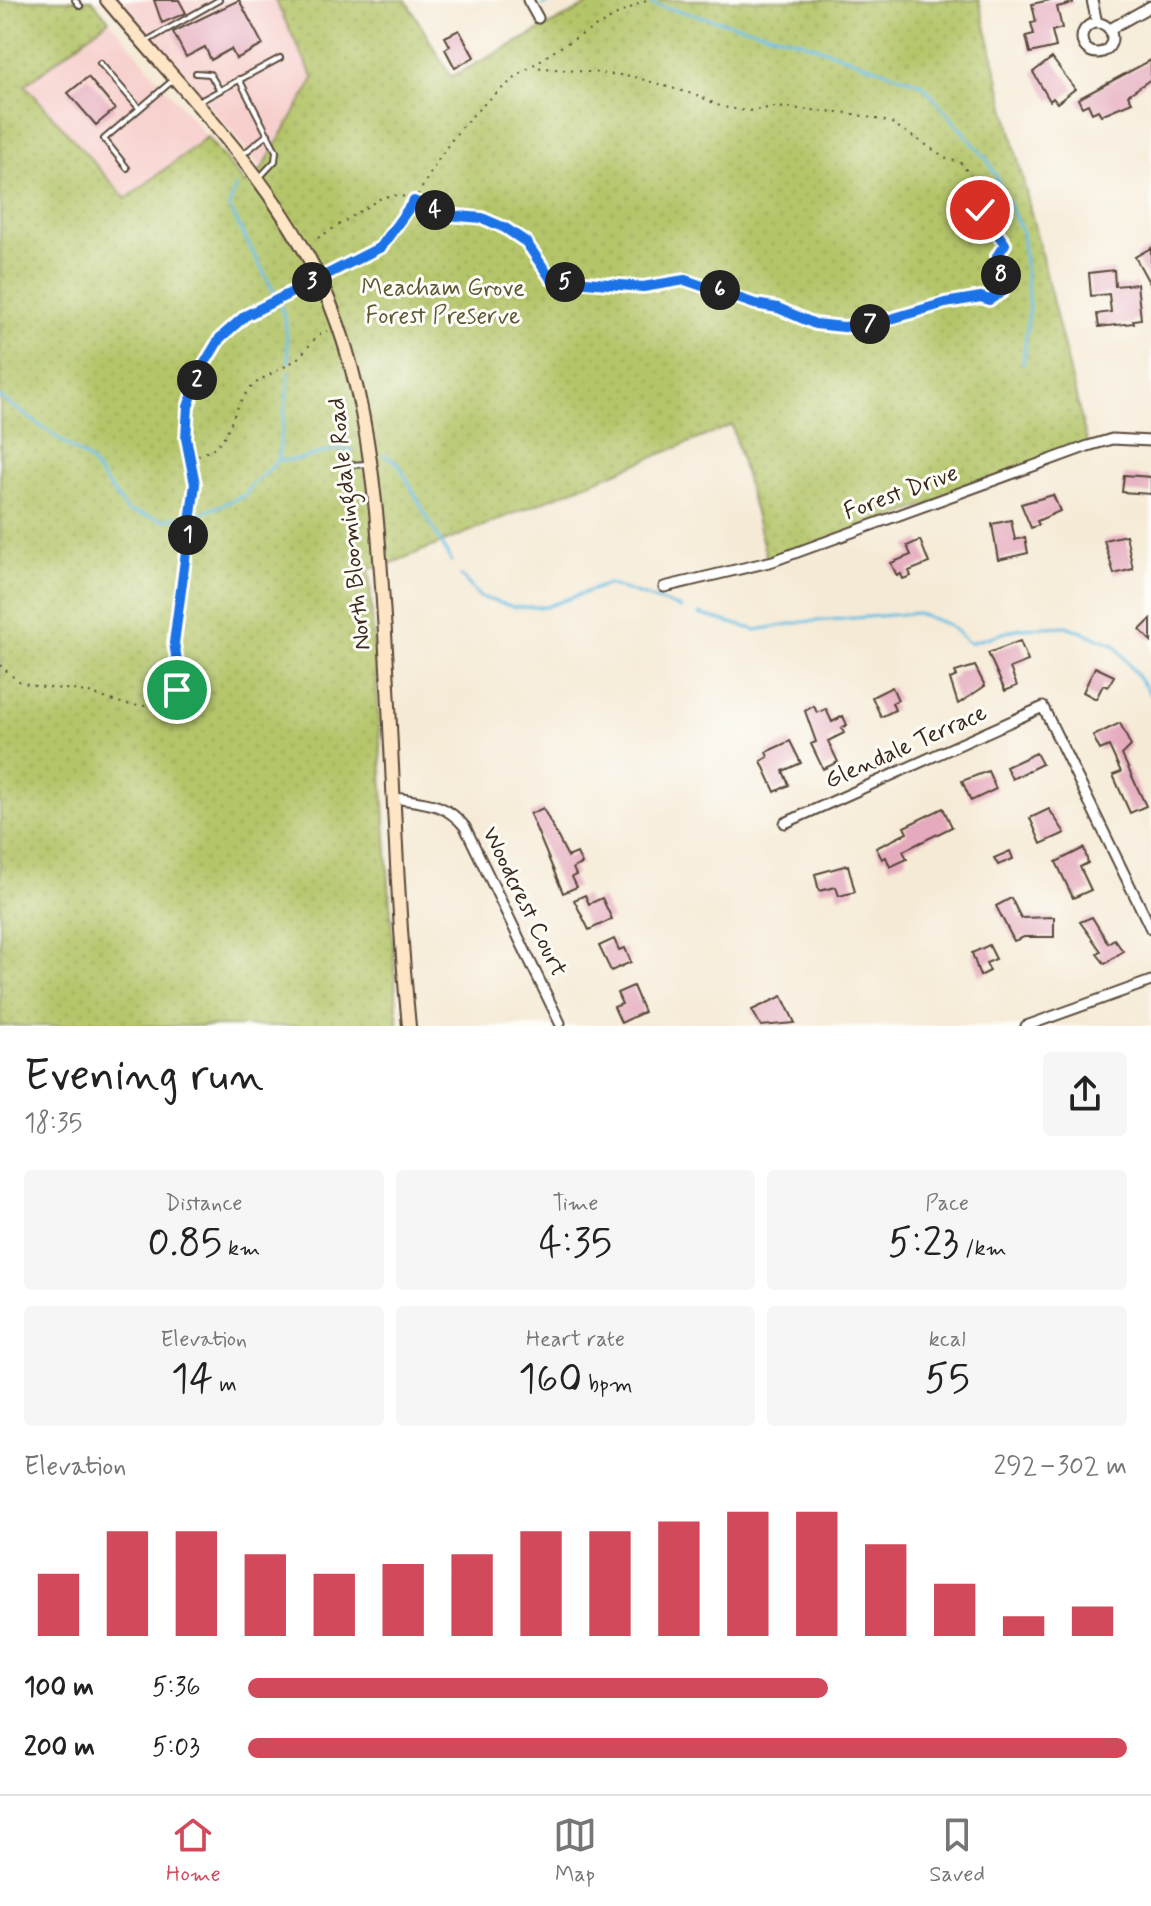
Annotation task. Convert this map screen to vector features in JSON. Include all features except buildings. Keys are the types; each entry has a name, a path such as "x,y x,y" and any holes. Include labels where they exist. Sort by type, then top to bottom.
{"main road":[{"name":"North Bloomingdale Road","path":"107,0 257,179 301,245 338,323 358,390 370,464 381,578 409,1026"}],"street":[{"path":"528,0 538,18"},
{"path":"1092,0 1097,23"},
{"path":"1110,29 1151,6"},
{"path":"1097,23 1110,29 1113,39 1109,48 1100,53 1091,52 1084,45 1082,35 1087,27 1097,23"},
{"name":"Forest Drive","path":"664,587 773,561 1088,446 1112,439 1151,441"},
{"name":"Glendale Terrace","path":"785,823 1043,707 1151,929"},
{"name":"Woodcrest Court","path":"395,798 433,802 455,814 465,827 560,1023"},
{"path":"1026,1026 1151,981"}],"lane":[{"path":"75,0 80,6"},
{"path":"143,43 219,0"},
{"path":"194,104 280,58"},
{"path":"100,63 139,108"},
{"path":"196,73 210,74 219,89"},
{"path":"239,79 276,151 275,161 257,179"},
{"path":"127,168 104,139 174,80"},
{"path":"239,158 268,134"},
{"path":"350,465 370,464"}],"path":[{"path":"0,665 22,683 67,687 129,705 160,702 177,690 180,679 174,643 195,484 186,438 188,407 200,371 220,338 245,316 381,247 454,137 495,92 608,20 646,0"},
{"path":"318,238 381,198 393,195 415,200 447,215 482,218 505,228 526,242 551,279 643,287 685,280 755,304 791,312 815,324 874,324 945,303 981,297 989,300 1002,292 997,256 1005,244 980,210 974,180 960,162 948,159 890,122 849,113 775,107 747,111 722,107 699,96 631,76 534,67"},
{"path":"190,457 206,454 219,444 248,391 299,357 311,340 327,331"}],"shaded area":[{"path":"121,0 275,0 314,79 262,169"},
{"path":"109,20 207,137 126,200 25,85"}],"green space":[{"name":"Meacham Grove Forest Preserve","path":"0,0 92,0 109,20 25,85 126,199 207,137 245,184 262,169 314,79 275,0 406,0 451,77 597,0 979,0 1088,446 768,563 732,425 392,563 369,569 398,1026 0,1026"}],"waterway":[{"path":"543,5 555,0"},
{"path":"651,4 800,41 922,84 989,162 1022,232 1029,308 1023,364"},
{"path":"236,186 229,207 274,292"},
{"path":"280,305 285,318 289,362"},
{"path":"197,515 246,495 278,459 290,371"},
{"path":"0,397 89,460 127,511 165,520 185,515"},
{"path":"279,460 289,461 334,450 352,450"},
{"path":"384,455 398,463 451,561"},
{"path":"461,576 480,597 514,607 546,607 608,584 681,608"},
{"path":"699,614 756,630 803,622 917,613 949,625 969,643 1020,628 1066,626 1114,644 1151,695"}],"route":[{"path":"177,690 180,679 174,643 195,484 186,438 188,407 200,371 220,338 245,316 381,247 397,229 414,201 447,215 482,218 505,228 526,242 551,279 643,287 685,280 755,304 778,308 815,324 844,327 874,324 945,303 981,297 989,300 1002,292 997,256 1005,244 980,210"}]}
